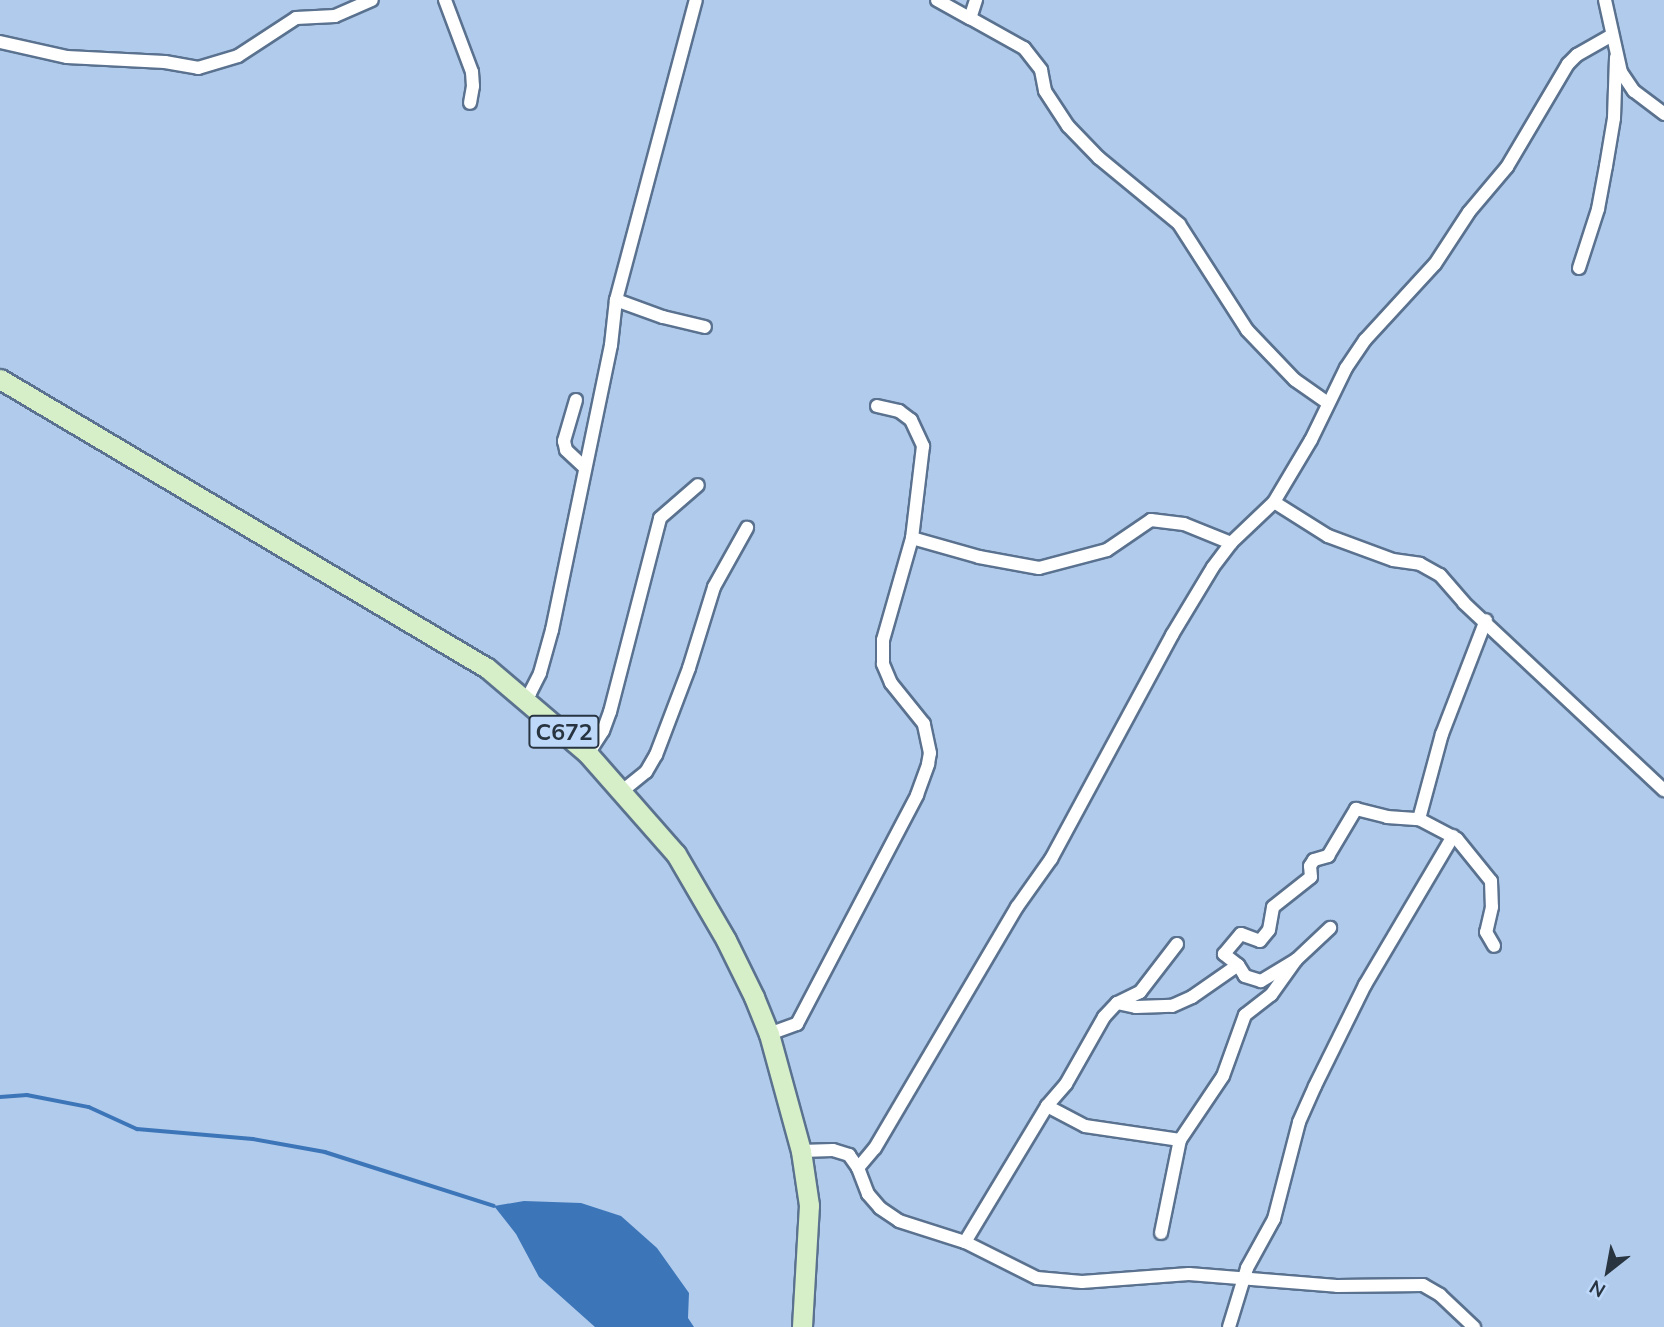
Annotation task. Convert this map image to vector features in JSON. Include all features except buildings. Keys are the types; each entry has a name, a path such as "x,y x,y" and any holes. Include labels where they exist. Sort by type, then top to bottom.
{"main road":[{"name":"C672","path":"0,379 480,664 588,754 676,854 726,940 769,1034 801,1151 809,1205 802,1327"}],"street":[{"path":"0,42 67,57 165,62 198,68 238,56 296,18 335,16 372,0"},
{"path":"445,0 471,72 473,86 470,103"},
{"path":"523,698 530,693 544,661 611,345 616,300 696,0"},
{"path":"937,0 1024,48 1041,70 1045,91 1068,126 1098,158 1179,223 1247,331 1294,380 1327,402"},
{"path":"970,18 976,0"},
{"path":"1605,0 1621,72 1634,91 1664,114"},
{"path":"858,1168 893,1120 941,1033 1017,907 1051,859 1177,626 1231,543 1274,502 1311,440 1327,402 1346,368 1365,340 1435,264 1469,212 1507,167 1568,64 1577,55 1612,35"},
{"path":"1579,268 1598,209 1606,166 1614,118 1616,57"},
{"path":"616,300 663,317 705,327"},
{"path":"576,400 564,441 575,461 584,467"},
{"path":"769,1034 797,1024 917,795 928,764 930,752 924,724 891,683 883,664 886,628 912,538 923,446 911,420 899,411 877,406"},
{"path":"588,754 603,731 610,712 660,518 698,485"},
{"path":"1274,502 1328,537 1434,570 1464,603 1486,620 1664,790"},
{"path":"912,538 979,557 1039,568 1107,550 1151,520 1184,524 1231,543"},
{"path":"621,792 646,772 656,755 689,668 714,587 747,528"},
{"path":"1419,819 1442,734 1486,620"},
{"path":"1296,960 1261,981 1245,976 1238,965 1224,954 1241,934 1260,941 1269,929 1273,907 1311,877 1310,866 1314,860 1328,856 1356,809 1387,817 1419,819 1453,836 1490,881 1492,907 1486,932 1494,946"},
{"path":"1230,1327 1243,1280 1274,1219 1299,1122 1315,1086 1365,985 1442,860 1453,836"},
{"path":"1161,1233 1180,1140 1223,1076 1245,1014 1271,995 1296,960 1330,928"},
{"path":"965,1242 1047,1106 1066,1084 1104,1017 1117,1003 1140,992 1177,944"},
{"path":"1117,1003 1136,1007 1172,1006 1192,998 1238,965"},
{"path":"1047,1106 1085,1126 1180,1140"},
{"path":"801,1151 833,1150 849,1155 858,1168 868,1194 886,1213 917,1228 965,1242 1025,1273 1061,1282 1189,1275 1367,1287 1423,1285 1448,1302 1474,1327"}],"water":[{"path":"524,1201 581,1203 621,1216 657,1248 689,1293 688,1318 694,1327 595,1327 539,1277 516,1234 494,1206"}],"waterway":[{"path":"0,1097 27,1095 89,1107 137,1129 253,1139 325,1152 494,1206"}]}
